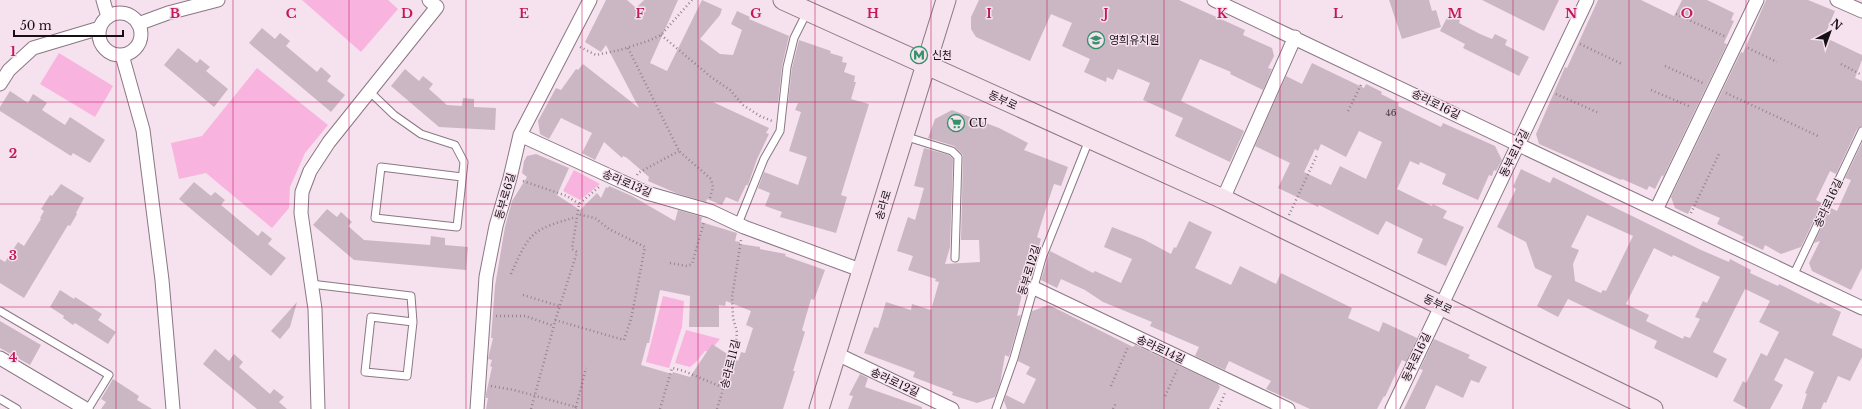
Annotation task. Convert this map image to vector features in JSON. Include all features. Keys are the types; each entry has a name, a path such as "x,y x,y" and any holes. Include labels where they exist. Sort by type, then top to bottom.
{"main road":[{"name":"송라로","path":"819,409 946,0"},
{"name":"동부로","path":"787,1 1089,140 1223,199 1654,409"}],"street":[{"path":"103,0 108,17"},
{"path":"138,24 168,13 218,0"},
{"name":"동부로6길","path":"477,409 480,385 486,277 496,226 510,178 520,135 590,0"},
{"name":"송라로16길","path":"1214,0 1295,37 1862,308"},
{"name":"동부로15길","path":"1441,305 1587,0"},
{"path":"1656,210 1757,0"},
{"path":"1837,0 1862,12"},
{"path":"318,409 316,309 301,213 302,192 310,171 328,142 370,92 436,2"},
{"path":"0,84 9,70 32,48 100,28 108,17 122,13 128,15 138,24 140,30 138,43 129,52 122,55 110,52 104,48 101,42 100,28"},
{"path":"1223,199 1295,37"},
{"path":"122,55 143,130 162,280 173,409"},
{"name":"송라로13길","path":"520,135 647,193 708,210 741,226 863,271"},
{"name":"송라로14길","path":"1034,288 1288,409"},
{"name":"동부로16길","path":"1392,409 1441,305"},
{"name":"송라로12길","path":"837,354 952,409"},
{"path":"0,358 87,409"}],"lane":[{"path":"741,226 764,159 780,132 787,67 794,38 808,10"},
{"path":"370,92 394,115 421,134 455,145 464,162 456,227 375,218 381,167 462,177"},
{"name":"송라로16길","path":"1793,276 1862,131"},
{"path":"904,136 952,151 958,157 955,258"},
{"name":"동부로12길","path":"996,409 1042,258 1089,140"},
{"path":"311,284 411,296 413,322 407,376 366,372 371,317 413,322"},
{"path":"0,311 109,375 87,409"},
{"path":"0,399 17,409"}],"path":[{"path":"568,42 596,55 628,48 661,35 692,0"},
{"path":"1676,14 1777,62"},
{"path":"661,35 711,77 730,90 743,105 760,116 781,124"},
{"path":"1568,39 1622,64"},
{"path":"628,48 679,151 711,180 713,187 708,210 692,264 687,266 670,263"},
{"path":"1841,64 1862,75"},
{"path":"1665,66 1818,136"},
{"path":"1348,111 1367,72"},
{"path":"1545,89 1599,113"},
{"path":"1651,90 1702,113"},
{"path":"632,186 638,172 679,151"},
{"path":"1686,225 1719,154"},
{"path":"1283,229 1317,156"},
{"path":"531,409 559,306 577,252 572,248 579,204 611,176"},
{"path":"510,178 563,194 579,204"},
{"path":"511,274 530,237 544,226 577,215 595,218 609,229 645,247 631,319 624,340 555,320"},
{"name":"송라로11길","path":"717,409 735,352 737,332 733,318 732,297 741,226"},
{"path":"523,295 559,306"},
{"path":"484,316 525,316 554,326"},
{"path":"1111,386 1133,335"},
{"path":"1165,396 1182,359"},
{"path":"480,385 514,390 575,408 586,368"},
{"path":"660,409 672,368 684,371 724,388"},
{"path":"1113,409 1116,403"}],"shaded area":[{"path":"302,0 388,0 398,9 361,52"},
{"path":"59,53 113,86 95,117 40,84"},
{"path":"257,68 328,125 305,153 290,187 289,208 272,228 206,173 179,179 171,143 202,136"},
{"path":"574,170 600,184 580,200 563,191"},
{"path":"663,296 684,301 682,327 669,368 646,362"},
{"path":"686,330 720,339 709,352 705,351 690,367 675,363"}],"building":[{"path":"606,0 627,0 636,8 644,0 678,0 650,63 667,71 702,0 722,9 720,15 700,39 720,54 733,55 742,30 731,24 737,11 750,17 749,19 789,36 782,66 778,103 713,102 769,128 766,133 769,134 757,159 748,185 746,185 738,202 726,197 722,205 707,199 706,202 676,193 648,181 649,177 627,158 623,156 622,158 604,142 595,160 582,153 592,133 561,118 549,139 540,134 538,121 556,88 561,90 576,69 578,70 583,64 639,108 606,45 601,52 585,42"},
{"path":"979,0 1179,0 1245,30 1243,35 1272,48 1274,56 1268,68 1272,69 1263,90 1230,74 1231,72 1200,59 1181,101 1244,131 1230,162 1175,136 1183,118 1143,100 1150,83 1118,69 1113,80 1107,77 1106,82 1084,72 1090,59 1062,46 1072,23 1051,14 1030,61 976,37 971,29 971,17"},
{"path":"1389,0 1429,0 1432,11 1436,10 1441,27 1402,39"},
{"path":"1482,0 1559,0 1544,31"},
{"path":"1598,0 1641,0 1674,16 1682,0 1707,0 1734,13 1731,20 1734,21 1724,43 1727,44 1663,177 1662,175 1655,189 1649,186 1647,190 1622,179 1621,180 1539,144 1536,134 1565,67 1567,68"},
{"path":"1766,0 1808,0 1835,11 1824,37 1862,55 1862,60 1855,78 1862,81 1862,126 1857,129 1836,174 1830,171 1816,200 1822,203 1801,247 1781,254 1765,245 1763,250 1742,240 1744,237 1717,224 1720,218 1692,206 1688,214 1675,208 1671,197 1741,52 1743,53"},
{"path":"1449,14 1460,20 1459,23 1480,34 1492,39 1495,34 1507,40 1505,45 1529,57 1519,76 1463,48 1465,44 1440,31"},
{"path":"262,28 275,39 280,33 290,41 286,46 317,72 321,67 331,76 327,81 345,95 331,112 249,43"},
{"path":"799,40 831,51 830,53 843,57 842,62 847,63 844,72 855,76 854,82 856,82 851,99 869,104 841,195 847,197 836,233 780,217 782,212 765,206 770,193 758,188 764,172 798,185 807,157 789,151 801,112 795,110 798,103 788,103 792,68"},
{"path":"178,48 197,63 200,59 210,67 206,71 228,89 214,107 164,65"},
{"path":"1312,63 1364,88 1366,84 1399,103 1398,106 1441,127 1443,123 1495,146 1502,160 1496,171 1494,170 1492,176 1489,175 1478,200 1442,184 1446,174 1420,162 1419,165 1410,161 1397,189 1432,206 1433,204 1447,211 1443,218 1464,227 1446,266 1417,253 1423,239 1386,221 1378,235 1319,205 1318,207 1278,188 1290,163 1255,146 1286,76 1302,84","holes":["1359,131 1382,142 1366,179 1340,166 1331,185 1304,172 1315,149 1318,151 1321,144 1346,157"]},
{"path":"405,69 419,81 423,76 433,84 429,89 447,105 462,106 463,98 474,99 474,107 496,108 495,130 439,127 391,86"},
{"path":"10,91 28,103 33,94 47,103 42,110 65,125 70,117 105,140 90,163 73,153 71,156 0,111 0,107"},
{"path":"952,110 999,128 1028,143 1024,150 1068,167 1061,186 1054,184 1047,205 1037,237 1041,239 1039,246 1041,247 1032,276 1028,274 1017,316 1021,315 1009,357 1005,355 1000,384 995,397 977,403 952,395 953,392 913,377 915,372 864,353 874,327 878,328 886,302 911,310 912,304 931,310 939,282 935,281 936,279 908,270 913,256 897,251 908,217 915,220 924,188 914,186 924,148 949,155 953,159 950,247 945,264 980,262 979,240 961,240 963,155 954,146 928,138 935,119"},
{"path":"1862,143 1862,268 1851,290 1812,271 1809,263 1820,241 1814,243 1831,208 1837,211 1851,180 1845,178"},
{"path":"536,154 569,168 557,195 580,210 597,193 601,198 606,187 608,188 609,186 632,196 675,221 678,210 702,217 701,222 737,233 735,241 740,242 740,244 760,247 760,249 786,254 785,256 825,270 814,300 811,299 802,330 805,332 783,409 486,409 488,398 486,398 486,394 492,367 490,366 492,360 488,359 493,338 491,338 495,286 505,227 512,201 527,177 522,173 524,161 527,156","holes":["660,290 690,296 689,327 719,327 719,305 725,306 726,301 751,311 746,325 753,328 745,353 741,352 738,361 712,344 690,377 673,372 672,374 641,365 647,343 649,343"]},
{"path":"1521,169 1550,183 1553,177 1701,250 1729,262 1730,259 1751,270 1750,273 1778,286 1779,284 1819,304 1820,302 1841,312 1832,335 1862,349 1862,357 1850,381 1838,376 1826,403 1824,402 1821,409 1802,409 1807,394 1805,393 1814,372 1785,358 1774,380 1783,385 1770,409 1748,409 1733,401 1743,381 1746,383 1761,353 1767,356 1779,332 1759,322 1770,301 1745,289 1713,352 1727,359 1717,378 1654,348 1657,341 1568,299 1558,317 1537,306 1552,276 1535,268 1526,242 1497,227 1516,189 1513,187","holes":["1587,215 1633,236 1606,291 1603,290 1601,293 1575,281 1573,264 1579,250 1571,247","1654,248 1672,257 1673,255 1720,277 1707,303 1703,301 1695,317 1700,319 1690,338 1684,336 1683,339 1646,321 1649,315 1626,304"]},
{"path":"194,182 211,196 215,192 225,200 221,205 258,236 262,231 272,239 268,244 286,258 271,276 179,199"},
{"path":"61,184 84,198 70,226 68,225 24,298 0,283 0,259 5,262 18,242 24,246 41,219 40,218 44,211 41,209 50,195 52,196"},
{"path":"327,209 337,217 341,212 352,222 348,226 364,240 430,245 431,236 445,238 445,245 468,247 466,270 354,260 313,225"},
{"path":"1189,221 1212,232 1195,268 1231,285 1240,266 1276,284 1281,273 1352,308 1348,318 1379,332 1383,322 1417,338 1406,362 1402,360 1385,397 1384,396 1377,409 1310,409 1266,389 1271,381 1229,361 1225,370 1195,356 1199,347 1150,326 1152,322 1103,302 1085,290 1061,279 1057,288 1041,280 1050,251 1093,273 1095,271 1121,283 1132,259 1104,247 1112,227 1143,239 1171,254 1174,247 1176,248"},
{"path":"60,290 74,299 75,297 102,314 98,320 116,332 108,344 75,323 73,325 63,318 64,316 50,307"},
{"path":"297,302 290,327 280,339 271,331"},
{"path":"1049,305 1133,347 1135,345 1218,384 1220,387 1209,409 1007,409 1004,401 1006,395 1024,404 1036,379 1026,374 1030,367 1018,361 1032,311"},
{"path":"0,321 41,345 30,365 0,348"},
{"path":"1434,339 1470,355 1468,358 1487,367 1479,383 1471,380 1463,398 1436,385 1425,409 1404,409 1423,370 1420,369"},
{"path":"215,349 229,361 234,354 243,362 239,367 270,394 274,389 284,397 279,402 287,409 257,409 203,364"},
{"path":"860,374 868,378 865,387 922,407 922,409 848,409 853,396 849,395"},
{"path":"113,379 139,396 137,400 152,409 101,409 106,402 101,399"}],"place":[{"name":"영희유치원","path":"1096,40"},
{"name":"신천","path":"919,55"},
{"name":"CU","path":"956,123"}]}
